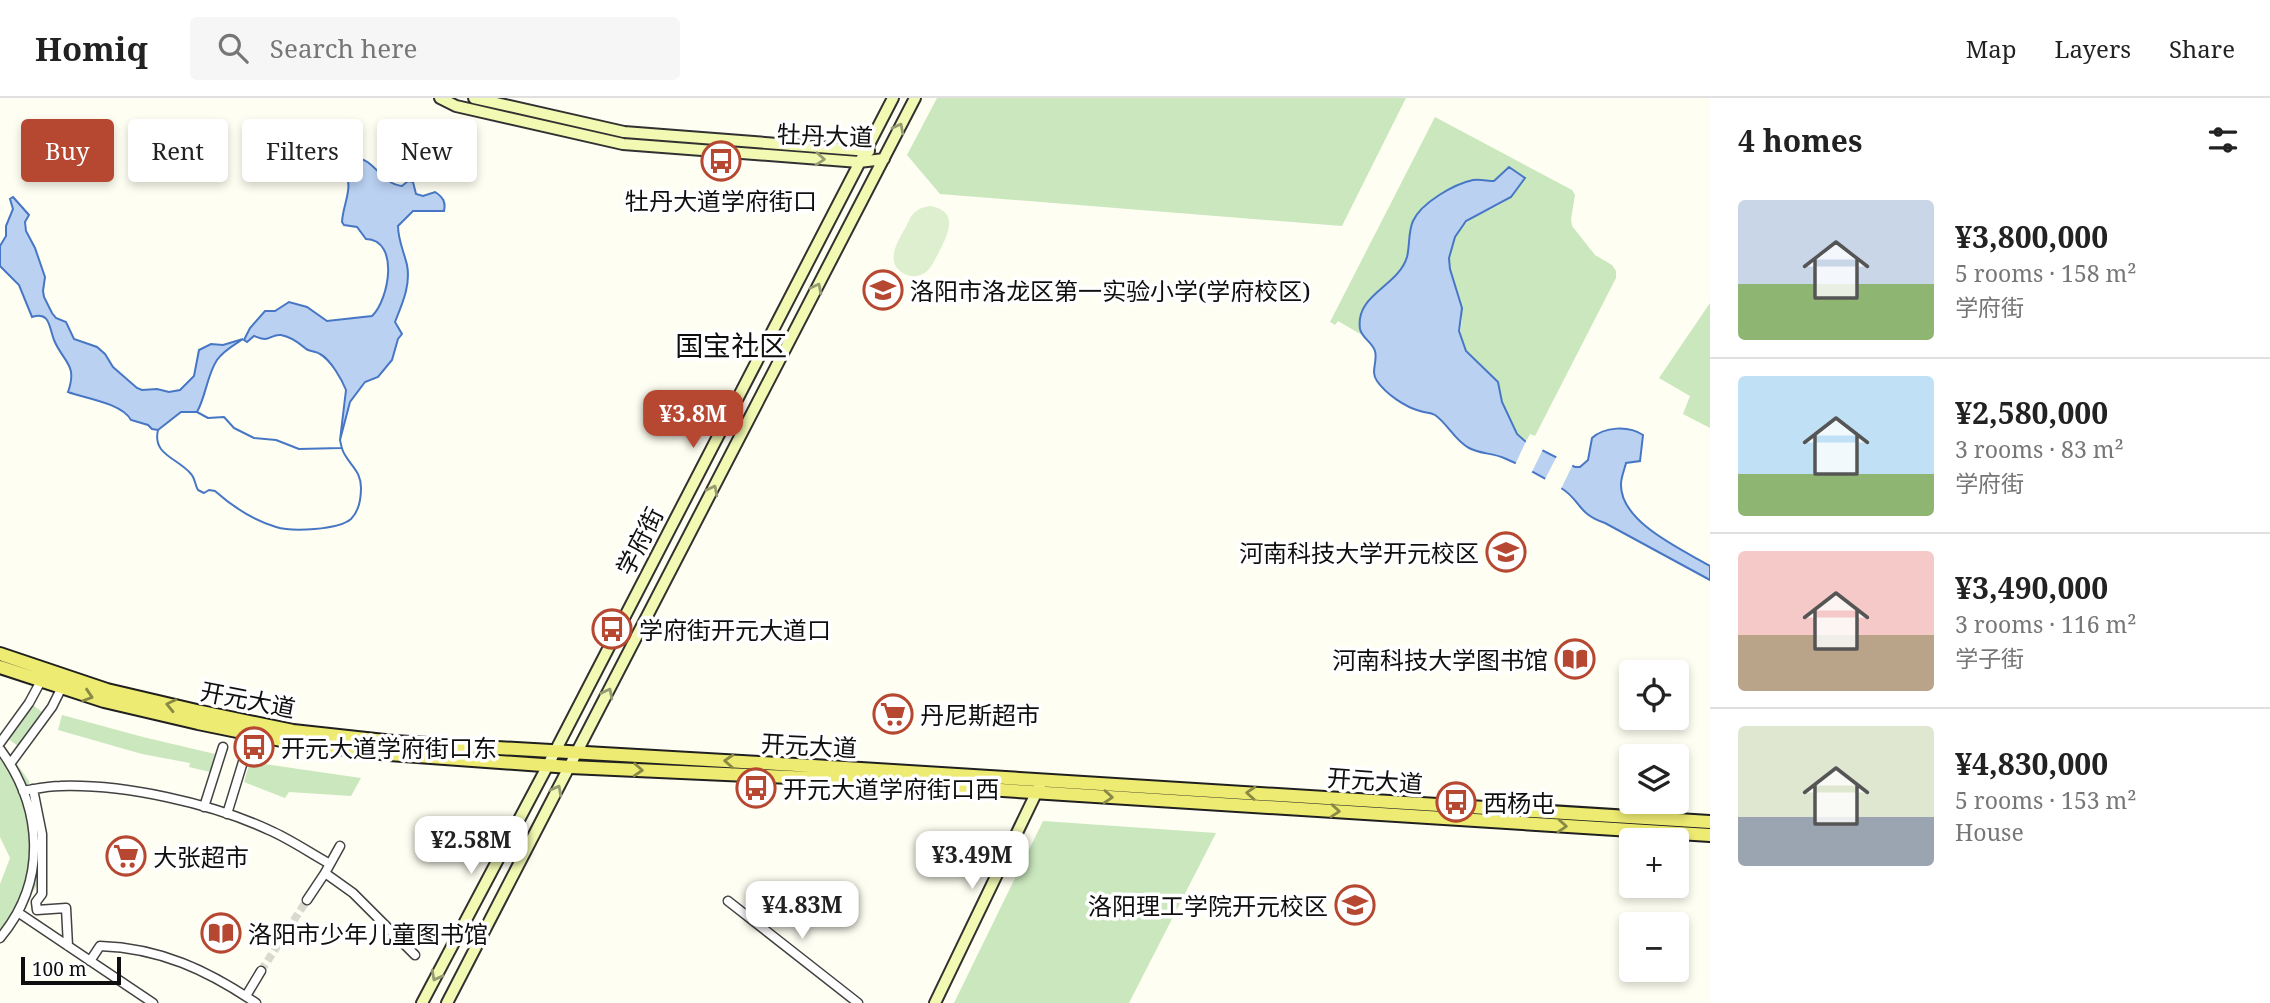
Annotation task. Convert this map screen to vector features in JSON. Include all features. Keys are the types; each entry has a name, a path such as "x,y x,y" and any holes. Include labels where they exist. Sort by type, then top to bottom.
{"main road":[{"name":"牡丹大道","path":"440,98 457,106 623,144 859,162 884,159"},
{"name":"牡丹大道","path":"474,98 624,132 865,149 884,159"},
{"name":"学府街","path":"422,1003 893,98"},
{"name":"学府街","path":"447,1003 915,98"},
{"name":"开元大道","path":"0,654 44,676"},
{"name":"开元大道","path":"0,667 293,731 394,742 1710,835"},
{"name":"开元大道","path":"64,682 104,701 291,743 393,754 570,767 1041,786 1710,822"},
{"path":"936,1003 1041,786"}],"street":[{"path":"0,743 29,703 44,676"},
{"path":"10,764 52,707 64,682"},
{"path":"204,807 223,747"},
{"path":"0,749 23,791 32,823 34,864 30,886 19,913 0,939"},
{"path":"227,814 246,752"},
{"path":"23,791 60,786 108,789 169,798 271,830 330,864"},
{"path":"33,789 42,834 42,894 36,902 37,910 66,908 68,946"},
{"path":"307,900 340,846"},
{"path":"325,873 354,893 415,955"},
{"path":"728,901 858,1003"},
{"path":"19,913 153,1003"},
{"path":"90,961 100,946 153,953 192,965 256,1003"},
{"path":"246,996 261,971"}],"green space":[{"path":"937,98 1406,98 1342,226 940,194 907,155"},
{"path":"1435,117 1572,190 1575,195 1572,226 1595,255 1612,265 1616,271 1616,278 1535,436 1530,434 1526,442 1510,423 1497,384 1473,361 1462,344 1460,303 1449,256 1451,246 1461,228 1473,218 1508,199 1525,178 1509,168 1494,181 1476,180 1425,205 1410,229 1407,257 1391,282 1378,291 1360,328 1362,335 1338,321 1335,325 1330,322"},
{"path":"930,206 945,213 948,218 946,238 928,270 918,276 908,275 898,269 894,252 913,214"},
{"path":"1710,303 1710,428 1683,414 1690,396 1659,378"},
{"path":"33,705 42,712 18,746 8,739"},
{"path":"62,715 215,754 210,772 189,767 190,763 142,754 58,730"},
{"path":"0,740 29,781 40,835 38,884 0,939 0,884 10,858 0,837"},
{"path":"250,762 361,778 351,796 289,792 285,798 244,782"},
{"path":"1043,821 1216,833 1129,1003 954,1003"}],"water":[{"path":"363,160 377,171 377,182 390,182 402,186 407,182 413,182 416,194 423,196 435,192 445,205 444,211 413,211 398,226 408,272 405,294 395,322 402,334 392,360 378,377 365,382 350,402 340,440 346,390 328,361 291,338 281,335 265,339 254,336 247,342 244,340 250,328 265,311 275,311 289,302 307,307 327,321 372,316 378,308 387,285 387,260 384,249 377,242 366,239 357,227 344,225 342,222 348,182 363,182"},
{"path":"1509,167 1525,178 1511,197 1466,221 1455,237 1449,258 1462,308 1459,331 1466,351 1498,382 1502,402 1517,434 1526,442 1575,467 1580,467 1588,460 1592,438 1603,431 1623,429 1643,435 1640,461 1626,463 1621,481 1623,498 1630,510 1654,533 1710,566 1710,580 1589,515 1567,492 1540,476 1504,458 1469,448 1435,415 1402,403 1385,391 1375,378 1375,351 1361,332 1360,317 1370,299 1402,267 1407,257 1411,225 1417,214 1430,201 1448,190 1473,180 1494,181"},
{"path":"13,197 29,215 25,222 26,231 45,277 44,297 52,313 66,322 74,339 97,347 113,367 137,388 169,392 180,390 194,376 199,350 211,344 223,345 243,339 217,360 197,412 181,412 158,430 131,420 120,409 111,405 68,392 71,383 70,369 54,340 48,321 42,316 32,317 19,285 0,266 0,246 6,236 6,226 13,209 10,199"}],"pier":[{"path":"1527,439 1544,447 1530,476 1514,467"},
{"path":"1558,454 1574,462 1560,491 1543,483"}],"waterway":[{"path":"197,412 208,418 224,417 234,428 254,438 276,440 299,449 341,448"},
{"path":"158,430 157,438 162,451 191,474 198,490 204,493 215,491 251,517 276,527 293,529 336,526 351,519 356,512 360,501 361,482 343,452 340,440"}],"tunnel":[{"path":"261,971 307,900"}],"place":[{"name":"牡丹大道学府街口","path":"721,161"},
{"name":"洛阳市洛龙区第一实验小学(学府校区)","path":"883,290"},
{"name":"河南科技大学开元校区","path":"1506,552"},
{"name":"学府街开元大道口","path":"612,629"},
{"name":"河南科技大学图书馆","path":"1575,659"},
{"name":"丹尼斯超市","path":"893,714"},
{"name":"开元大道学府街口东","path":"254,747"},
{"name":"开元大道学府街口西","path":"756,788"},
{"name":"西杨屯","path":"1456,802"},
{"name":"大张超市","path":"126,856"},
{"name":"洛阳理工学院开元校区","path":"1355,905"},
{"name":"洛阳市少年儿童图书馆","path":"221,933"}],"district":[{"name":"国宝社区","path":"731,345"}]}
